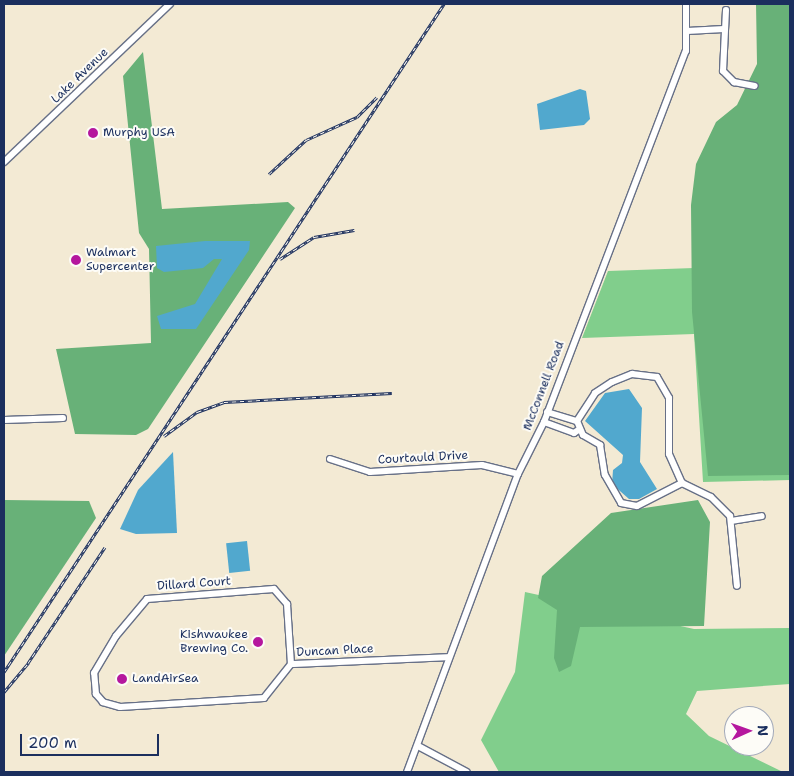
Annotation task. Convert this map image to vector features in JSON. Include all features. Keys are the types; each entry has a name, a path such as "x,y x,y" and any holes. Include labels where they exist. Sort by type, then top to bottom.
{"street":[{"name":"Lake Avenue","path":"4,162 170,4"},
{"name":"McConnell Road","path":"407,772 518,474 544,422 686,51 686,4"},
{"path":"726,10 723,71 734,82 755,86"},
{"path":"687,31 724,29"},
{"path":"577,431 577,420 595,393 612,382 632,374 657,377 669,398 669,454 682,483 711,497 731,521 737,586"},
{"path":"547,412 577,420"},
{"path":"4,420 63,418"},
{"path":"544,422 577,431 600,445 605,475 621,503 637,506 682,483"},
{"name":"Courtauld Drive","path":"330,459 370,472 482,465 518,474"},
{"path":"731,521 762,516"},
{"name":"Dillard Court","path":"120,707 99,698 93,677 116,636 146,599 274,589 287,604 291,664"},
{"name":"Duncan Place","path":"120,707 260,701 291,664 449,657"},
{"path":"418,746 468,772"}],"green space":[{"path":"756,4 790,4 790,475 708,476 692,312 691,205 696,164 716,122 737,105 757,64"},
{"path":"143,52 162,209 288,202 295,208 148,429 136,435 75,434 56,349 151,343 149,249 139,233 123,76"},
{"path":"790,205 790,480 703,482 694,334 582,338 608,271 694,268"},
{"path":"4,500 89,501 96,518 4,656"},
{"path":"698,500 710,522 704,626 580,627 571,666 559,672 554,658 557,610 538,598 542,576 611,513"},
{"path":"525,592 694,629 790,628 790,684 697,691 686,714 709,736 724,743 724,756 750,756 783,772 499,772 481,740 515,672"}],"water":[{"path":"580,89 586,91 590,119 584,125 540,130 537,104"},
{"path":"205,241 250,241 249,250 196,329 161,329 157,316 195,304 222,259 214,259 203,268 164,272 157,268 156,246"},
{"path":"629,389 642,408 640,462 657,489 639,499 629,499 612,484 613,470 622,463 623,455 585,421 605,393"},
{"path":"173,452 177,533 136,534 120,529 138,490"},
{"path":"247,541 250,571 229,573 226,543"}],"railway":[{"path":"4,672 444,4"},
{"path":"269,174 306,140 357,117 377,97"},
{"path":"280,259 314,237 354,230"},
{"path":"164,436 197,412 224,402 392,393"},
{"path":"4,692 28,663 105,547"}],"place":[{"name":"Murphy USA","path":"93,133"},
{"name":"Walmart Supercenter","path":"76,260"},
{"name":"Kishwaukee Brewing Co.","path":"258,642"},
{"name":"LandAirSea","path":"122,679"}]}
